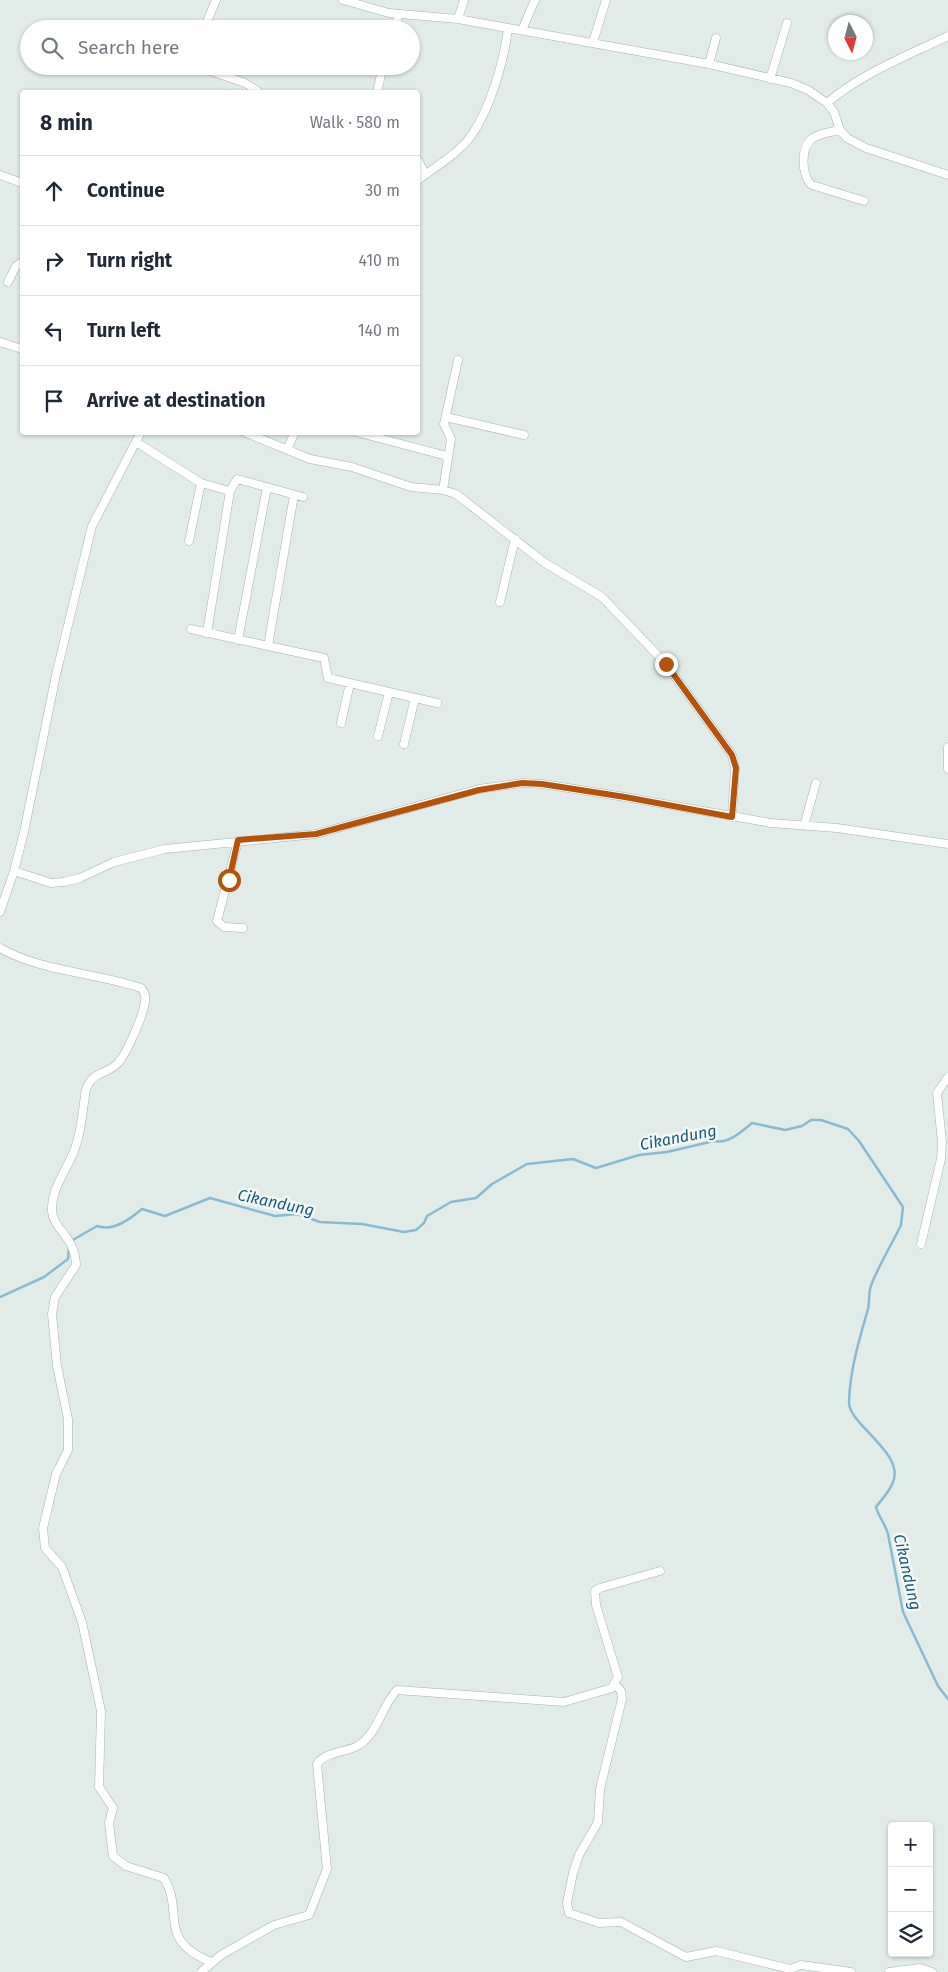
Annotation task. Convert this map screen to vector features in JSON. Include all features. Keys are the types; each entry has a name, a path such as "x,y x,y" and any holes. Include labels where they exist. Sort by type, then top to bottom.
{"street":[{"path":"208,20 216,0"},
{"path":"345,0 398,14 458,19 593,42 709,64 791,83 808,90 827,103 834,112 840,130 847,138 866,148 948,175"},
{"path":"458,19 464,0"},
{"path":"522,30 535,0"},
{"path":"593,42 606,0"},
{"path":"397,20 398,14"},
{"path":"770,79 787,23"},
{"path":"420,178 449,157 470,137 484,112 499,70 508,28"},
{"path":"827,103 841,91 948,36"},
{"path":"709,64 716,38"},
{"path":"222,75 245,83 256,90"},
{"path":"377,90 381,75"},
{"path":"840,130 814,138 808,143 804,163 806,180 812,185 864,201"},
{"path":"420,164 425,174"},
{"path":"0,175 20,182"},
{"path":"8,282 16,266 20,263"},
{"path":"0,342 20,348"},
{"path":"443,490 451,439 445,428 446,417 458,360"},
{"path":"446,417 524,435"},
{"path":"0,912 14,871 72,604 92,526 140,435"},
{"path":"252,435 310,459 352,467 411,487 443,490 456,494 545,563 602,597 666,664 728,747 735,761 735,794 732,817"},
{"path":"287,449 294,435"},
{"path":"367,435 447,456"},
{"path":"136,442 201,483 230,491"},
{"path":"207,633 230,491 237,479 303,497"},
{"path":"189,541 201,483"},
{"path":"238,640 267,487"},
{"path":"268,646 294,495"},
{"path":"500,602 516,540"},
{"path":"191,630 324,658 328,678 437,703"},
{"path":"341,723 350,683"},
{"path":"378,736 389,692"},
{"path":"404,744 415,698"},
{"path":"948,747 948,769"},
{"path":"14,871 51,883 64,882 80,878 114,862 165,849 238,840 316,834 479,790 522,783 542,784 625,797 732,817 837,828 948,844"},
{"path":"804,826 816,783"},
{"path":"238,840 218,921 224,927 243,928"},
{"path":"0,948 23,959 100,976 141,988 145,992 146,1001 142,1014 122,1058 117,1064 94,1075 86,1089 77,1143 56,1186 52,1206 54,1220 65,1231 74,1246 76,1265 55,1297 52,1314 57,1366 68,1419 68,1450 56,1474 43,1528 43,1537 45,1548 62,1567 82,1622 92,1665 101,1711 99,1787 113,1808 109,1823 111,1851 126,1866 164,1878 168,1885 177,1937 198,1956 211,1962"},
{"path":"921,1244 945,1142 937,1093 948,1077"},
{"path":"201,1972 211,1962 274,1925 308,1915 327,1869 317,1764 321,1758 358,1746 366,1739 397,1690 556,1703 592,1695 612,1688 618,1677 596,1605 595,1591 660,1571"},
{"path":"615,1684 621,1691 622,1699 599,1793 599,1818 579,1855 573,1872 567,1903 569,1913 599,1923 621,1922 686,1957 716,1951 790,1969 801,1965 851,1972"},
{"path":"889,1972 920,1968 932,1972"}],"waterway":[{"name":"Cikandung","path":"71,1241 97,1226 109,1227 121,1224 142,1209 165,1216 210,1198 275,1216 297,1214 320,1222 362,1224 404,1232 416,1230 424,1223 427,1216 451,1202 476,1198 492,1184 527,1164 573,1159 596,1168 639,1155 667,1152 714,1141 725,1141 752,1123 785,1130 802,1126 811,1120 821,1120 848,1129 859,1141 903,1207 901,1225 871,1286 868,1309 853,1367 849,1402 851,1411 884,1450 891,1460 895,1471 893,1482 888,1492 876,1507 888,1534 903,1612 938,1686 948,1699"},
{"name":"Cikandung","path":"0,1297 44,1277 68,1259 69,1248"}],"route":[{"path":"229,880 238,840 316,834 400,810 504,784 542,784 732,817 735,794 735,761 728,747 666,664"}]}
